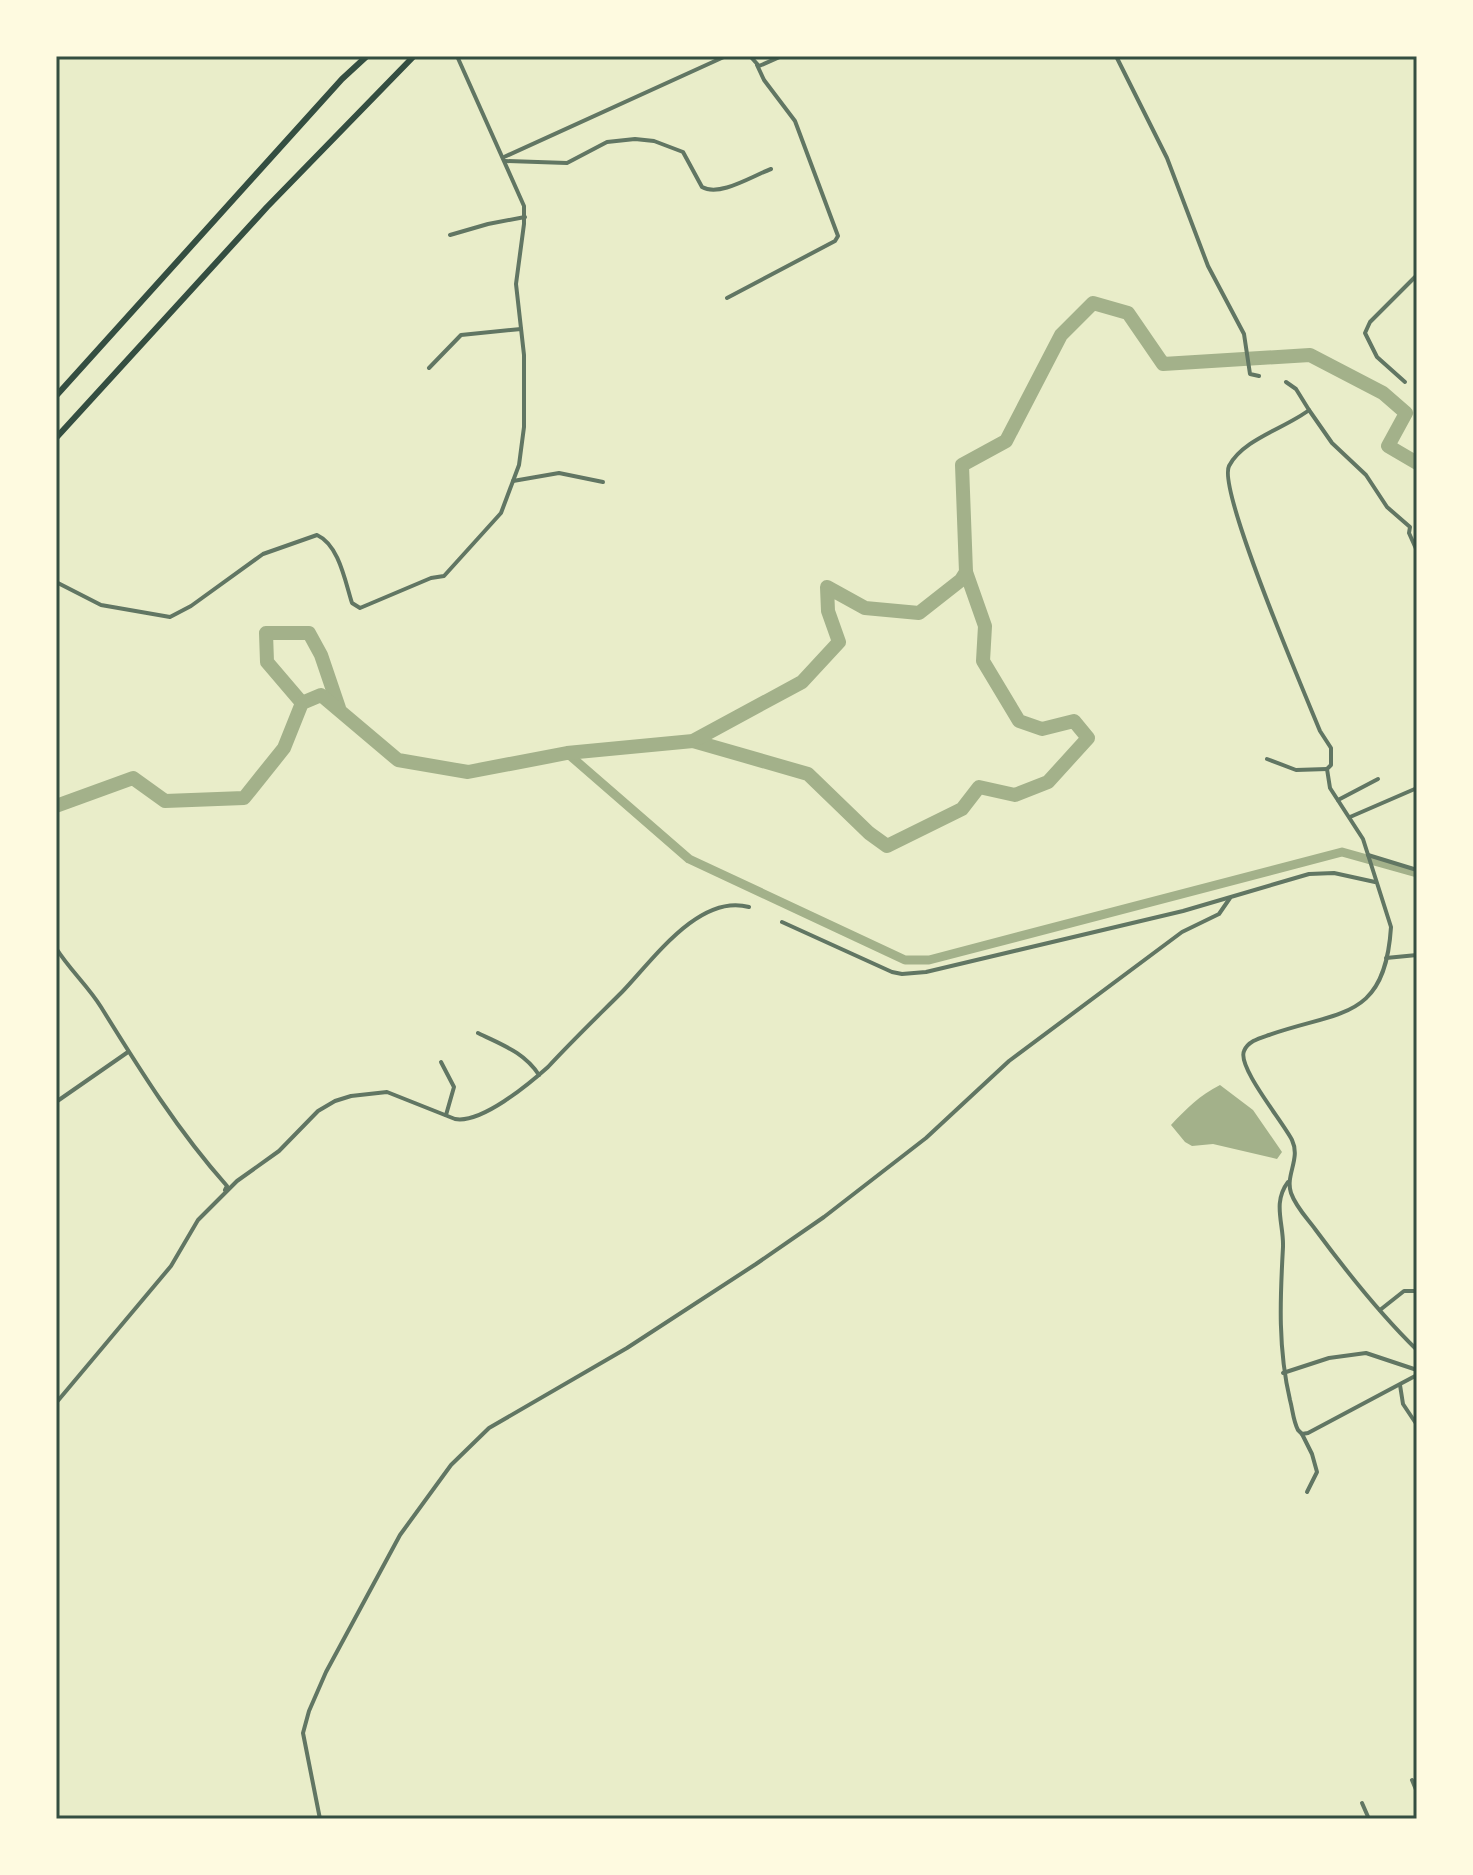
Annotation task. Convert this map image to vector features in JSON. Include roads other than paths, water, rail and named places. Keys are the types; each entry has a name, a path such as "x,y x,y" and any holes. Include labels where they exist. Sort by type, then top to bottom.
{"highway":[{"path":"56,396 342,79 367,56"},
{"path":"56,438 267,207 414,56"}],"street":[{"path":"56,582 101,605 170,617 191,606 263,554 317,535 326,539 341,566 352,603 360,608 431,578 444,576 501,513 519,465 524,427 524,355 516,284 525,217 522,198 457,56"},
{"path":"504,159 726,56"},
{"path":"727,298 835,241 838,236 795,121 750,56"},
{"path":"757,65 782,56"},
{"path":"1116,56 1167,158 1208,266 1248,345 1251,375 1259,376"},
{"path":"504,159 567,163 607,142 635,139 654,141 683,152 702,187 707,190 719,190 771,169"},
{"path":"450,235 525,217"},
{"path":"1405,382 1383,364 1365,333 1370,322 1417,275"},
{"path":"429,368 461,335 521,329"},
{"path":"1286,382 1296,389 1332,443 1366,475 1381,501 1400,521 1410,527 1417,526"},
{"path":"1267,759 1296,770 1327,769 1331,765 1331,748 1320,731 1252,559 1227,477 1231,463 1246,449 1309,410"},
{"path":"513,481 559,473 603,482"},
{"path":"1410,527 1409,533 1417,551"},
{"path":"1307,1492 1317,1472 1312,1454 1294,1421 1283,1373 1283,1245 1279,1212 1283,1189 1295,1166 1295,1149 1243,1063 1245,1049 1257,1039 1349,1012 1360,1005 1375,989 1386,958 1391,927 1363,839 1330,788 1327,769"},
{"path":"1338,800 1378,779"},
{"path":"1350,817 1417,788"},
{"path":"1368,855 1417,870"},
{"path":"782,922 902,974 926,972 1321,873 1374,879"},
{"path":"320,1819 303,1733 309,1711 326,1672 400,1535 460,1456 489,1428 627,1348 824,1217 926,1138 985,1081 1020,1053 1182,932 1219,914 1230,898"},
{"path":"56,1403 171,1266 198,1220 224,1193 279,1151 318,1111 335,1101 372,1092 387,1092 462,1121 477,1116 503,1102 539,1075 678,932 723,906 740,904 749,907"},
{"path":"56,948 100,1006 191,1146 227,1186 224,1193"},
{"path":"1386,958 1417,955"},
{"path":"478,1033 520,1053 539,1075"},
{"path":"56,1102 128,1052"},
{"path":"441,1062 454,1087 446,1116"},
{"path":"1290,1180 1290,1189 1297,1205 1334,1255 1417,1350"},
{"path":"1380,1310 1404,1291 1417,1291"},
{"path":"1283,1373 1329,1358 1366,1353 1417,1373"},
{"path":"1302,1434 1400,1385 1417,1373"},
{"path":"1400,1385 1403,1404 1417,1425"},
{"path":"1412,1780 1417,1792"},
{"path":"1362,1803 1369,1819"}],"waterway":[{"path":"56,806 133,778 165,801 244,798 284,748 302,703 321,695 398,760 468,772 567,753 693,741 802,682 839,642 828,611 827,587 865,608 919,613 961,580 966,572 962,465 1006,441 1061,335 1093,303 1128,313 1163,364 1310,355 1383,393 1406,413 1388,446 1417,463"},
{"path":"693,741 808,774 869,833 887,846 962,809 979,787 1015,795 1048,782 1088,738 1074,721 1042,729 1019,721 983,661 985,626 966,572"},
{"path":"302,703 267,662 266,633 309,633 321,655 339,708"},
{"path":"567,753 689,859 905,960 929,960 1342,852 1417,873"}]}
